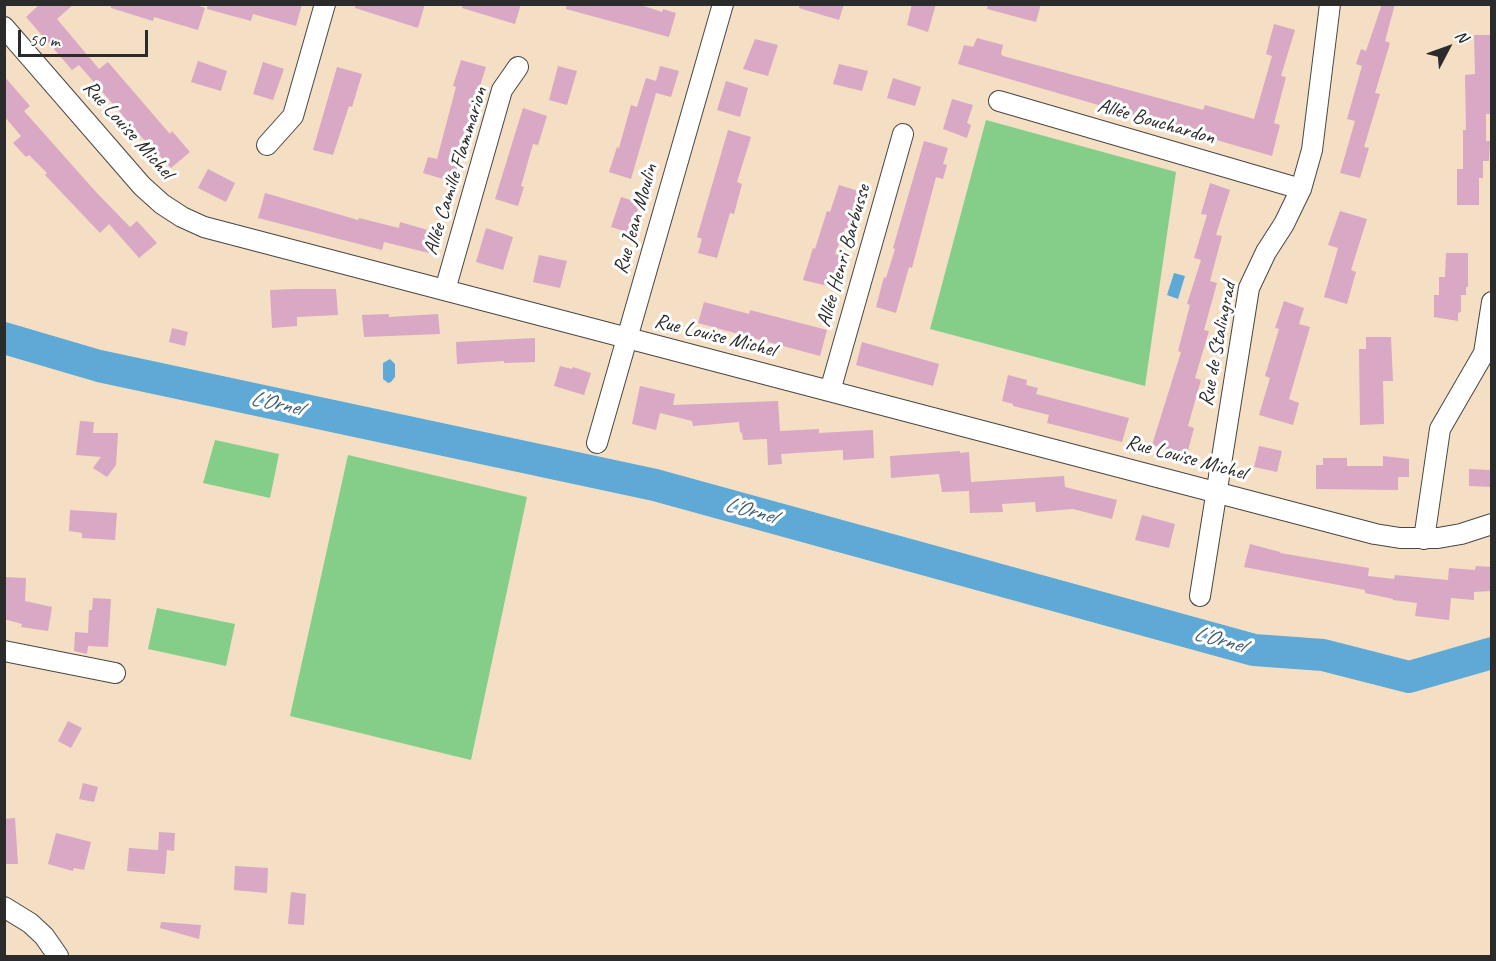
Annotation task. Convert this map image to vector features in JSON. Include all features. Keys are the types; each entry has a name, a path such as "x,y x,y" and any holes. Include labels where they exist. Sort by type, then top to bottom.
{"street":[{"path":"267,145 293,116 325,4"},
{"name":"Rue de Stalingrad","path":"1200,596 1250,288 1266,252 1284,224 1300,189 1312,150 1330,4"},
{"name":"Rue Jean Moulin","path":"597,443 722,6"},
{"name":"Rue Louise Michel","path":"4,27 142,186 162,204 204,227 1375,534 1424,539 1461,534 1491,524"},
{"name":"Allée Camille Flammarion","path":"445,291 502,90 518,67"},
{"name":"Allée Bouchardon","path":"999,101 1300,189"},
{"name":"Allée Henri Barbusse","path":"830,391 903,134"},
{"path":"1424,539 1440,429 1484,353 1491,302"},
{"path":"4,651 115,673"},
{"path":"4,907 30,922 44,936 58,957"}],"green space":[{"path":"986,120 1176,172 1145,386 930,329"},
{"path":"215,440 279,454 270,498 203,483"},
{"path":"348,455 527,497 471,760 290,716"},
{"path":"157,608 235,624 226,666 148,649"}],"water":[{"path":"1174,273 1185,276 1178,299 1167,295"},
{"path":"390,359 395,364 395,377 388,383 383,379 383,363"}],"building":[{"path":"40,4 74,4 57,19 99,69 108,62 170,134 172,131 190,152 171,168 158,156 79,65 72,70 26,17"},
{"path":"111,4 194,4 205,8 198,30 154,17 153,21 111,8"},
{"path":"208,4 302,4 296,26 253,14 251,21 207,9"},
{"path":"355,4 425,4 418,28 355,8"},
{"path":"462,4 521,4 515,24 462,8"},
{"path":"567,4 638,4 662,12 663,9 676,13 669,37 566,9"},
{"path":"800,4 844,4 839,20 799,8"},
{"path":"912,4 936,4 928,32 907,25"},
{"path":"988,4 1041,4 1036,22 987,9"},
{"path":"1382,4 1395,4 1385,41 1390,43 1375,93 1380,94 1364,147 1369,148 1360,178 1340,173 1355,121 1347,119 1362,66 1356,64 1361,49 1366,51"},
{"path":"1274,24 1295,30 1281,76 1286,77 1274,123 1280,125 1272,156 1164,125 1165,122 1136,113 1136,116 958,64 964,45 973,47 977,38 1003,45 1001,54 1003,56 1203,110 1205,105 1254,119 1272,56 1266,54"},
{"path":"1474,35 1491,35 1491,114 1486,114 1486,141 1490,141 1489,161 1483,161 1483,178 1479,178 1479,205 1457,205 1457,169 1463,169 1463,130 1466,130 1465,75 1475,74"},
{"path":"755,39 778,45 768,76 743,69"},
{"path":"461,60 486,67 453,182 423,173 428,157 437,159"},
{"path":"198,61 227,71 221,91 191,82"},
{"path":"263,62 284,69 273,100 253,94"},
{"path":"839,64 868,71 862,91 833,84"},
{"path":"558,66 577,71 567,105 549,100"},
{"path":"660,66 679,71 671,97 656,93 631,179 609,172 617,147 619,148 631,105 637,107 646,78 656,81"},
{"path":"337,67 362,74 333,155 313,150"},
{"path":"4,76 30,106 24,111 96,192 130,227 137,221 157,243 139,258 109,224 100,233 45,175 47,173 29,155 26,157 13,143 21,136 4,116"},
{"path":"893,78 921,87 915,106 887,98"},
{"path":"726,81 748,88 740,117 717,110"},
{"path":"952,99 973,105 967,123 971,125 967,138 943,129"},
{"path":"523,108 547,116 538,145 533,144 518,206 495,199"},
{"path":"728,130 751,137 737,182 742,184 734,214 730,213 717,258 698,253 702,239 697,237"},
{"path":"924,141 948,148 943,164 947,165 943,179 936,177 912,268 909,267 896,313 876,307 895,249 893,248"},
{"path":"208,169 235,183 226,202 198,188"},
{"path":"1210,183 1230,190 1216,235 1222,236 1210,281 1217,283 1204,330 1209,331 1195,378 1201,380 1188,426 1194,428 1187,454 1152,445 1181,352 1178,351 1190,305 1187,304 1201,260 1194,258 1207,215 1201,214"},
{"path":"839,185 865,193 854,230 845,228 835,254 844,257 836,288 803,280 827,211 830,212"},
{"path":"265,193 358,220 359,218 399,228 400,222 438,233 433,254 384,242 382,250 258,218"},
{"path":"621,197 640,203 630,233 611,227"},
{"path":"1340,211 1367,219 1351,270 1356,272 1347,304 1324,297 1338,248 1328,245"},
{"path":"486,228 513,237 503,270 476,262"},
{"path":"1446,253 1468,253 1468,287 1466,287 1466,295 1461,295 1461,312 1458,313 1458,321 1434,317 1434,295 1439,295 1439,277 1445,277"},
{"path":"539,255 567,261 560,288 533,282"},
{"path":"336,289 338,315 297,317 297,326 272,328 270,290"},
{"path":"1284,301 1304,308 1299,324 1310,327 1289,399 1299,403 1293,425 1259,415 1270,378 1265,376 1279,329 1275,328"},
{"path":"704,302 749,314 750,310 827,330 820,356 698,323"},
{"path":"389,314 389,317 438,314 440,334 364,337 362,315"},
{"path":"172,328 188,332 185,346 169,342"},
{"path":"1366,337 1391,337 1393,381 1383,381 1384,424 1360,425 1359,349 1366,349"},
{"path":"535,338 535,362 457,364 456,342"},
{"path":"862,342 939,364 933,386 856,365"},
{"path":"560,366 572,369 573,367 591,373 584,395 554,386"},
{"path":"1008,375 1027,380 1026,385 1038,388 1036,394 1129,418 1122,442 1047,423 1049,415 1002,401"},
{"path":"640,386 675,394 673,405 778,401 780,431 819,429 819,433 873,430 874,458 843,460 843,450 781,454 782,464 768,465 767,439 743,440 739,422 693,426 692,421 660,413 656,430 632,424"},
{"path":"80,421 94,422 93,433 118,433 116,465 107,477 93,468 101,457 76,455"},
{"path":"1259,446 1282,451 1277,472 1254,467"},
{"path":"960,451 960,453 969,452 971,482 1064,476 1065,487 1117,500 1112,519 1073,509 1036,512 1035,502 1002,504 1003,512 970,513 969,491 942,492 939,474 891,478 890,456"},
{"path":"1383,456 1409,459 1409,477 1398,477 1398,490 1316,489 1316,465 1323,465 1323,458 1347,458 1347,466 1383,466"},
{"path":"1469,469 1491,470 1491,487 1469,486"},
{"path":"70,510 117,513 115,540 82,538 82,533 69,531"},
{"path":"1142,515 1175,524 1169,548 1135,540"},
{"path":"1250,544 1280,553 1369,568 1368,576 1394,579 1395,575 1448,580 1449,568 1475,570 1476,566 1491,567 1491,591 1474,592 1474,600 1451,598 1449,620 1415,616 1417,603 1365,593 1365,590 1244,567"},
{"path":"4,577 26,578 25,601 52,607 48,631 21,627 22,624 4,619"},
{"path":"93,598 111,599 108,647 88,646 87,654 74,651 75,632 88,633 89,610 92,610"},
{"path":"68,721 82,728 71,748 58,741"},
{"path":"83,783 98,787 94,802 79,799"},
{"path":"15,818 18,864 4,864 4,819"},
{"path":"159,832 175,833 174,851 167,850 165,874 127,871 129,848 158,850"},
{"path":"56,833 91,842 84,870 74,868 73,871 48,864"},
{"path":"235,866 268,868 267,893 234,890"},
{"path":"291,892 306,894 304,925 288,924"},
{"path":"161,922 201,925 199,939 160,928"}],"waterway":[{"name":"L'Ornel","path":"4,338 99,366 655,485 1254,650 1323,655 1409,677 1492,653"}]}
